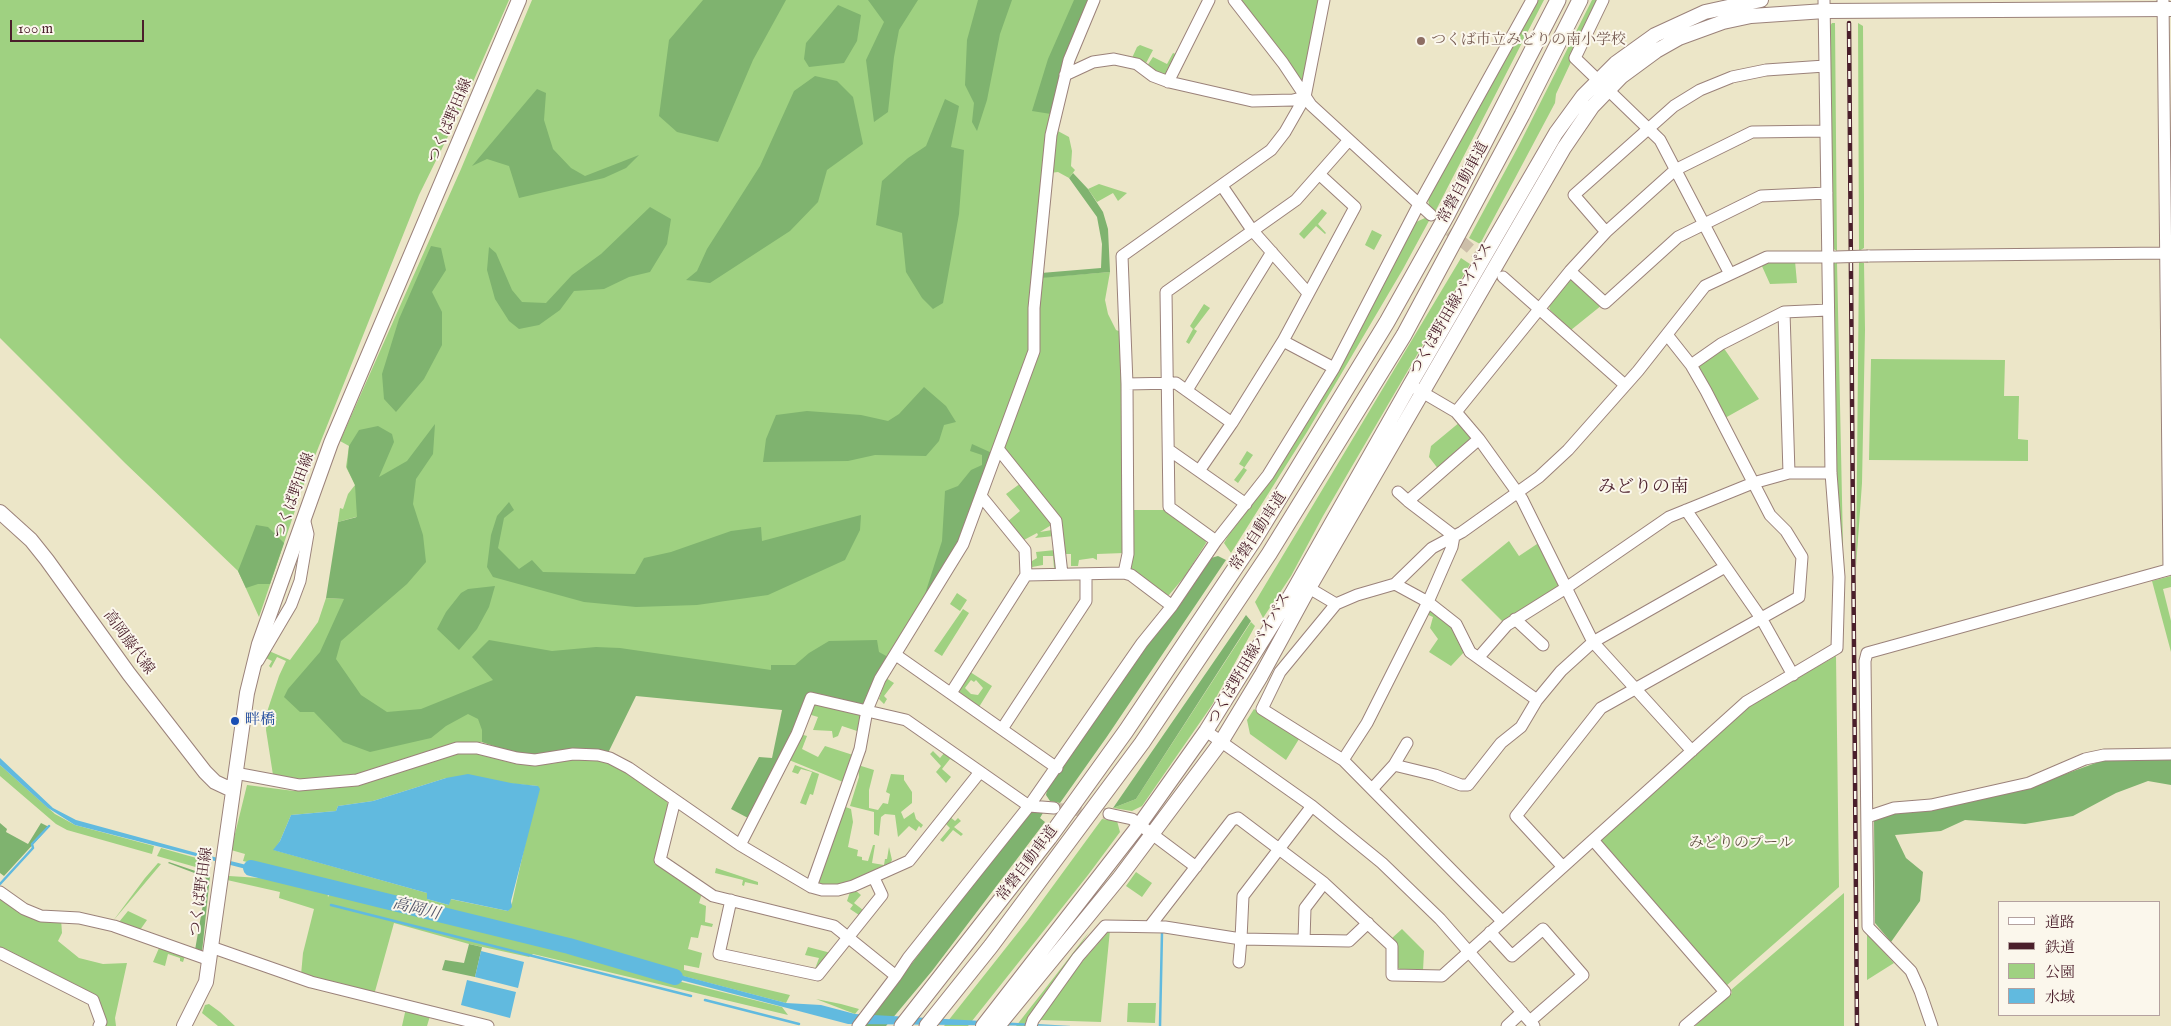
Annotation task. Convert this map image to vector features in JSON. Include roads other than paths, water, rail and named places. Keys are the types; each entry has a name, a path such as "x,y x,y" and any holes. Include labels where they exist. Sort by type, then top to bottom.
{"highway":[{"name":"常磐自動車道","path":"902,1026 1049,838 1126,731 1254,540 1387,322 1469,173 1558,0"},
{"name":"常磐自動車道","path":"927,1026 1003,930 1142,743 1269,554 1404,336 1522,115 1580,0"}],"main road":[{"name":"つくば野田線","path":"184,1026 200,995 210,954 232,790 252,671 259,644 331,443 519,0"},
{"name":"つくば野田線バイパス","path":"983,1026 1140,824 1206,731 1292,593 1556,134 1596,81 1635,47 1680,22 1731,5 1761,0"},
{"name":"つくば野田線バイパス","path":"998,1026 1154,834 1221,742 1261,676 1309,588 1564,148 1585,116 1607,90 1656,51 1701,29 1751,16 1824,6 2166,6"},
{"name":"高岡藤代線","path":"0,512 32,540 124,666 205,772 215,782 232,790"}],"street":[{"path":"811,886 860,749 867,710 880,679 964,544 1034,351 1034,308 1051,135 1064,76 1094,0"},
{"path":"1168,82 1209,0"},
{"path":"1234,0 1284,63 1311,105 1432,215"},
{"path":"1124,573 1128,554 1127,384 1122,256 1271,150 1285,132 1305,96 1324,0"},
{"path":"858,1026 908,958 1030,806 1142,642 1172,606 1216,541 1268,475 1334,368 1419,204 1532,0"},
{"path":"1603,0 1576,58 1596,81 1660,140 1730,274"},
{"path":"1150,926 1232,820 1238,818 1281,848 1324,883 1392,946 1392,975 1442,976 1746,702 1837,648 1838,578 1831,473 1828,310 1832,257 1827,193 1824,6"},
{"path":"1932,1026 1911,972 1868,927 1865,661 1867,653 2170,569 2166,253 2168,162 2166,6"},
{"path":"1064,76 1093,62 1114,59 1137,64 1153,76 1168,82 1252,101 1292,100 1305,96"},
{"path":"1606,232 1574,196 1647,128 1686,98 1732,77 1766,70 1825,66"},
{"path":"1456,412 1570,271 1606,232 1675,170 1752,132 1826,131"},
{"path":"1216,541 1169,507 1166,292 1296,200 1349,140"},
{"path":"1199,471 1232,423 1283,341 1354,207 1319,174"},
{"path":"1222,186 1252,230 1308,293"},
{"path":"1570,271 1605,303 1678,237 1703,224 1761,196 1827,193"},
{"path":"1187,390 1272,252"},
{"path":"1502,921 1343,760 1262,709 1280,672 1336,604 1357,594 1395,584 1432,548 1454,536 1518,494 1559,460 1668,336 1705,286 1767,257 2166,253"},
{"path":"1503,277 1625,385"},
{"path":"1691,365 1721,344 1784,312 1828,310"},
{"path":"1784,312 1789,474"},
{"path":"1563,867 1516,816 1600,708 1799,596 1802,558 1786,531 1770,515 1691,365 1668,336"},
{"path":"1283,341 1334,368"},
{"path":"1127,384 1176,383 1232,423"},
{"path":"1410,385 1456,412 1479,438 1518,494 1593,642 1692,751"},
{"path":"1408,501 1479,438"},
{"path":"999,450 1056,521 1062,574"},
{"path":"1169,450 1246,504"},
{"path":"1479,658 1507,624 1566,588 1669,517 1752,483 1789,474 1831,473"},
{"path":"1398,492 1454,536"},
{"path":"951,693 1026,575 1025,550 981,496"},
{"path":"1686,510 1760,618 1793,675"},
{"path":"1343,760 1367,723 1428,602 1452,547 1454,536"},
{"path":"1394,765 1434,774 1461,785 1468,785 1501,743 1521,727 1537,700 1561,671 1593,642 1725,567"},
{"path":"1026,575 1124,573 1132,576 1172,606"},
{"path":"1002,729 1086,601 1086,574"},
{"path":"1395,584 1428,602 1456,624 1470,652 1537,700"},
{"path":"1309,588 1336,604"},
{"path":"1516,619 1543,645"},
{"path":"896,655 1057,768"},
{"path":"740,845 794,741 811,698 906,720 1030,806 1054,808"},
{"path":"1206,731 1312,806 1382,863 1418,896 1529,1020"},
{"path":"1372,788 1394,765 1407,743"},
{"path":"235,773 300,785 357,780 382,774 457,748 477,748 517,758 535,760 572,754 598,755 610,758 629,768 740,845 811,886 822,890 838,890 874,878 909,861 980,772"},
{"path":"1867,817 1894,808 1931,805 2029,783 2085,759 2104,755 2171,754"},
{"path":"675,800 660,860 713,896 834,926 896,976"},
{"path":"1239,962 1243,896 1312,806"},
{"path":"1110,814 1132,819 1196,867"},
{"path":"1593,840 1725,992 1685,1026"},
{"path":"731,900 719,954 818,974 882,895 874,878"},
{"path":"1304,940 1305,908 1324,883"},
{"path":"0,892 24,909 41,916 79,918 114,926 311,982 488,1026"},
{"path":"1031,1026 1032,1020 1078,957 1105,926 1150,926 1241,939 1349,941 1368,923"},
{"path":"1490,932 1512,956 1543,930 1583,975 1529,1020 1507,1026"},
{"path":"0,952 93,1000 101,1022 99,1026"}],"water":[{"path":"0,758 53,808 76,820 204,855 206,847 206,855 271,871 271,876 248,869 246,874 246,869 75,825 48,808 0,765"},
{"path":"468,774 511,783 538,786 540,789 511,901 512,907 508,911 451,899 449,905 427,899 427,893 273,850 280,841 291,815 336,811 338,806 373,801 446,778"},
{"path":"481,951 524,962 518,988 475,977"},
{"path":"657,969 786,1003 821,1005 855,1014 1073,1026 848,1024 654,973"},
{"path":"467,980 516,992 510,1018 461,1005"}],"waterway":[{"path":"0,884 33,848 32,844 49,826"},
{"name":"高岡川","path":"251,868 569,946 675,977"},
{"path":"331,905 691,996"},
{"path":"1160,1026 1162,932"},
{"path":"705,1000 799,1024"}],"tunnel":[{"path":"1437,220 1500,274"},
{"path":"1054,808 1109,814"}],"railway":[{"path":"1849,23 1857,1026"}],"place":[{"name":"つくば市立みどりの南小学校","path":"1421,41"},
{"name":"畔橋","path":"235,721"}],"district":[{"name":"みどりの南","path":"1643,488"}],"park label":[{"name":"みどりのプール","path":"1741,844"}]}
